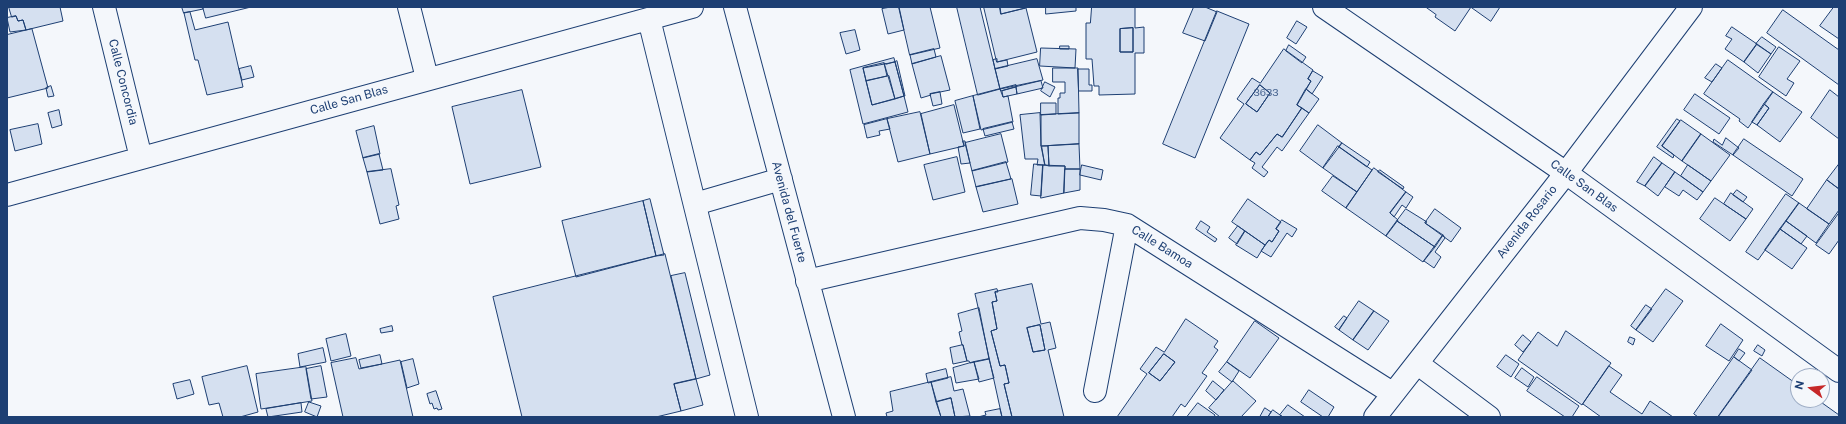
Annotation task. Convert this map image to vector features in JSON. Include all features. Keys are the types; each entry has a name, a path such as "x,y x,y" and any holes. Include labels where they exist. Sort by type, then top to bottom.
{"street":[{"name":"Calle Concordia","path":"104,7 141,158"},
{"path":"409,7 427,78"},
{"name":"Calle San Blas","path":"7,195 427,78 692,7"},
{"name":"Avenida del Fuerte","path":"735,7 844,417"},
{"name":"Calle San Blas","path":"1324,7 1566,173 1839,371"},
{"name":"Avenida Rosario","path":"1375,417 1566,173 1691,7"},
{"path":"649,18 748,417"},
{"path":"695,204 781,179"},
{"name":"Calle Bamoa","path":"808,281 1080,218 1104,220 1127,225 1392,394"},
{"path":"1095,391 1127,225"},
{"path":"1418,364 1489,417"}],"building":[{"path":"9,7 60,7 63,21 26,30 23,20 18,21 16,16 12,17"},
{"path":"182,7 203,7 203,9 184,13"},
{"path":"203,7 251,7 206,18"},
{"path":"899,7 904,30 888,34 882,9"},
{"path":"899,7 930,7 940,48 910,55"},
{"path":"957,7 980,7 1000,89 978,95"},
{"path":"984,7 1000,7 1001,14 1026,8 1037,52 997,62"},
{"path":"1000,7 1025,7 1025,8 1001,14"},
{"path":"1046,7 1076,7 1076,11 1046,14"},
{"path":"1092,7 1135,7 1135,28 1144,27 1144,53 1135,53 1135,94 1099,95 1099,86 1094,86 1092,59 1086,59 1086,23 1090,23","holes":["1133,28 1133,52 1120,52 1120,29"]},
{"path":"1194,7 1205,7 1217,12 1205,41 1183,33"},
{"path":"1426,7 1471,7 1455,31 1435,17 1436,15"},
{"path":"1471,7 1500,7 1491,21"},
{"path":"1834,7 1839,7 1839,39 1820,26"},
{"path":"1783,10 1839,50 1839,85 1767,33"},
{"path":"1217,11 1249,24 1195,158 1163,144"},
{"path":"190,12 195,30 228,22 243,87 207,95 198,60 195,60 184,13"},
{"path":"16,16 18,21 23,20 26,30 10,32 7,18"},
{"path":"1297,21 1307,27 1296,44 1287,38"},
{"path":"1732,27 1757,44 1744,62 1725,49 1732,39 1726,36"},
{"path":"1133,28 1133,52 1120,52 1120,29"},
{"path":"32,29 48,88 7,98 7,35"},
{"path":"855,30 860,50 846,54 840,33"},
{"path":"1762,37 1776,47 1771,54 1756,44"},
{"path":"1757,44 1771,54 1758,73 1744,62"},
{"path":"1289,45 1306,57 1302,63 1286,51"},
{"path":"1060,46 1069,46 1069,49 1060,49"},
{"path":"1779,47 1800,61 1787,79 1794,83 1786,96 1759,77"},
{"path":"1041,48 1076,49 1075,68 1040,66"},
{"path":"934,49 936,57 912,64 910,55"},
{"path":"1284,49 1313,70 1308,79 1311,81 1297,105 1302,108 1282,137 1277,134 1260,155 1256,152 1250,160 1220,138 1244,104 1237,99 1252,78 1260,83","holes":["1260,85 1270,93 1257,112 1246,104"]},
{"path":"941,56 950,90 930,94 931,95 921,98 912,64"},
{"path":"894,58 895,62 863,68 872,105 904,96 908,112 863,124 850,70"},
{"path":"997,59 997,62 1007,60 1008,66 995,69 993,60"},
{"path":"1037,59 1043,80 1000,89 995,69"},
{"path":"1728,60 1773,92 1748,128 1739,121 1740,119 1704,94"},
{"path":"897,61 905,96 895,62"},
{"path":"895,62 904,96 895,99 884,63"},
{"path":"884,63 887,76 866,81 863,68"},
{"path":"1716,64 1722,68 1712,82 1705,78"},
{"path":"251,66 254,77 242,80 239,69"},
{"path":"1053,68 1078,68 1079,113 1058,114 1058,98 1060,98 1060,93 1065,93 1065,82 1053,82"},
{"path":"1078,69 1089,69 1089,85 1092,85 1092,91 1079,91"},
{"path":"1313,71 1323,77 1312,94 1306,89 1311,81 1308,79"},
{"path":"889,76 895,99 872,105 866,81"},
{"path":"1041,81 1043,88 1017,94 1016,87"},
{"path":"1045,82 1055,87 1050,97 1041,91"},
{"path":"1016,85 1016,87 1001,91 1000,89"},
{"path":"1260,85 1270,93 1257,112 1246,104"},
{"path":"51,86 54,96 48,97 46,88"},
{"path":"1016,87 1017,94 1003,97 1002,91"},
{"path":"1000,89 1003,97 1008,96 1013,122 981,130 973,96"},
{"path":"1306,89 1319,99 1309,113 1297,105"},
{"path":"522,90 541,167 470,184 452,107"},
{"path":"1830,90 1839,97 1839,139 1811,118"},
{"path":"940,92 942,104 933,106 930,94"},
{"path":"1773,92 1802,112 1780,142 1757,125 1769,108 1764,104"},
{"path":"1695,94 1730,118 1719,134 1684,110"},
{"path":"973,96 980,129 963,133 955,101"},
{"path":"1041,103 1056,103 1056,114 1041,115"},
{"path":"1764,104 1769,108 1757,125 1752,122"},
{"path":"954,105 964,146 930,154 921,114"},
{"path":"1302,108 1309,113 1282,151 1277,147 1262,167 1268,172 1264,177 1252,168 1255,163 1250,160 1256,152 1260,155 1277,134 1282,137"},
{"path":"59,110 62,125 52,128 48,113"},
{"path":"920,112 930,154 898,162 887,119"},
{"path":"1040,113 1041,146 1045,165 1037,165 1038,159 1025,159 1020,115"},
{"path":"1079,113 1079,144 1041,146 1041,115"},
{"path":"887,119 890,129 879,131 880,135 867,138 864,125"},
{"path":"1677,119 1680,121 1662,146 1674,155 1673,158 1657,147"},
{"path":"1681,120 1701,134 1682,161 1662,146"},
{"path":"1012,122 1014,129 985,136 983,129"},
{"path":"38,124 42,144 15,151 10,130"},
{"path":"1318,125 1342,143 1323,168 1300,151"},
{"path":"374,126 380,154 363,158 356,131"},
{"path":"1001,134 1008,162 972,171 965,143"},
{"path":"1701,134 1730,155 1711,181 1682,161"},
{"path":"1726,138 1739,148 1733,155 1713,142 1714,139 1722,145"},
{"path":"1744,139 1803,179 1792,196 1733,155"},
{"path":"963,141 965,141 970,163 961,164 958,147 964,146"},
{"path":"1342,143 1370,162 1367,167 1339,147"},
{"path":"1079,144 1080,169 1065,169 1065,166 1049,166 1048,146"},
{"path":"1042,146 1048,146 1049,166 1045,165"},
{"path":"1338,146 1372,170 1357,192 1323,168"},
{"path":"379,154 383,170 367,172 363,158"},
{"path":"957,157 965,192 933,200 924,165"},
{"path":"1654,157 1662,163 1645,186 1637,182"},
{"path":"1006,162 1011,179 976,187 972,171"},
{"path":"1662,163 1675,172 1658,196 1645,186"},
{"path":"1034,164 1043,165 1041,196 1031,195"},
{"path":"1839,164 1839,189 1827,180"},
{"path":"1043,165 1065,166 1064,193 1041,198"},
{"path":"1082,165 1103,170 1101,180 1080,175"},
{"path":"1688,165 1711,181 1703,192 1681,176"},
{"path":"1374,168 1406,192 1390,213 1398,220 1386,236 1346,208"},
{"path":"391,169 399,205 396,206 399,219 380,224 367,172"},
{"path":"1065,169 1080,169 1080,190 1064,193"},
{"path":"1380,170 1404,187 1403,189 1378,172"},
{"path":"1675,172 1703,192 1697,200 1683,190 1679,196 1665,187"},
{"path":"1333,176 1357,192 1346,208 1322,191"},
{"path":"1012,179 1018,204 983,212 976,187"},
{"path":"1827,180 1839,189 1839,210 1829,224 1807,209"},
{"path":"1737,190 1747,197 1743,202 1733,195"},
{"path":"1406,192 1413,197 1406,208 1402,205 1394,217 1390,213"},
{"path":"1731,193 1753,209 1746,219 1724,204"},
{"path":"1786,194 1799,203 1758,260 1746,252"},
{"path":"1715,198 1746,219 1730,241 1700,219"},
{"path":"650,199 664,255 656,256 643,201"},
{"path":"1248,199 1281,222 1276,229 1279,231 1272,242 1269,240 1265,245 1232,222"},
{"path":"643,201 656,256 576,277 562,221"},
{"path":"1799,203 1829,224 1816,243 1786,221"},
{"path":"1406,209 1427,222 1425,223 1443,235 1435,247 1397,221"},
{"path":"1435,209 1461,228 1451,242 1425,223"},
{"path":"1839,213 1839,240 1829,254 1816,245"},
{"path":"1282,220 1297,229 1292,237 1287,233 1271,257 1261,251 1269,240 1272,242 1279,231 1276,229"},
{"path":"1201,221 1210,227 1207,232 1217,239 1215,242 1196,229"},
{"path":"1397,221 1435,247 1423,262 1386,236"},
{"path":"1786,221 1807,236 1801,244 1780,229"},
{"path":"1238,226 1245,231 1237,244 1229,238"},
{"path":"1780,229 1807,248 1792,269 1765,250"},
{"path":"1245,231 1265,245 1257,258 1236,245"},
{"path":"1443,235 1445,238 1435,252 1441,257 1434,268 1424,261"},
{"path":"665,254 696,379 674,384 681,411 656,417 522,417 493,297"},
{"path":"685,273 710,375 696,379 671,276"},
{"path":"1032,284 1041,324 1050,322 1056,348 1048,350 1064,417 1012,417 1004,384 1009,383 1005,365 1000,366 991,331 997,329 992,302 997,301 995,292","holes":["1040,325 1045,350 1033,352 1027,328"]},
{"path":"997,289 998,292 995,292 997,301 992,302 997,329 991,331 1000,366 1005,365 1009,383 1004,384 1012,417 1002,417 975,294"},
{"path":"1666,289 1683,301 1653,342 1636,330"},
{"path":"1359,301 1374,311 1353,340 1339,330"},
{"path":"1646,305 1652,309 1636,330 1631,326"},
{"path":"979,308 989,359 970,363 967,361 962,345 959,332 962,331 958,314"},
{"path":"1374,311 1389,321 1368,350 1353,340"},
{"path":"1344,316 1347,318 1339,330 1335,327"},
{"path":"1186,319 1218,341 1214,347 1218,350 1202,373 1207,376 1185,407 1181,404 1172,417 1117,417 1147,374 1140,369 1156,347 1164,352","holes":["1164,354 1175,362 1160,381 1149,373"]},
{"path":"1255,321 1279,338 1250,378 1227,362"},
{"path":"1721,324 1743,340 1729,361 1706,346"},
{"path":"1040,325 1045,350 1033,352 1027,328"},
{"path":"392,326 393,331 381,333 380,329"},
{"path":"1566,331 1611,363 1582,405 1518,360 1538,332 1557,346"},
{"path":"346,334 351,356 331,361 326,339"},
{"path":"1523,335 1531,342 1523,352 1515,345"},
{"path":"1630,337 1635,339 1633,345 1628,342"},
{"path":"963,345 967,361 953,364 950,348"},
{"path":"1758,345 1765,350 1762,356 1754,351"},
{"path":"323,348 326,362 300,367 298,354"},
{"path":"1739,349 1745,353 1739,361 1734,357"},
{"path":"1164,354 1175,362 1160,381 1149,373"},
{"path":"380,355 382,364 361,368 359,360"},
{"path":"1506,355 1519,364 1511,377 1497,367"},
{"path":"1734,357 1752,370 1718,417 1698,417 1694,414"},
{"path":"356,358 359,369 400,360 413,417 343,417 331,363"},
{"path":"1760,358 1790,379 1790,408 1829,408 1839,415 1839,417 1718,417"},
{"path":"413,359 419,384 407,388 401,362"},
{"path":"989,359 994,378 979,382 974,362"},
{"path":"974,362 979,379 956,383 953,368"},
{"path":"1227,362 1239,371 1232,382 1219,372"},
{"path":"247,366 258,412 240,417 223,417 219,403 209,405 202,377"},
{"path":"321,366 327,397 311,399 306,369"},
{"path":"1609,366 1622,375 1610,392 1642,414 1650,401 1673,417 1601,417 1583,404"},
{"path":"306,367 312,401 261,409 256,374"},
{"path":"1522,368 1534,377 1528,387 1515,378"},
{"path":"946,369 948,378 928,383 926,374"},
{"path":"951,377 954,391 963,389 970,416 955,417 951,398 936,402 931,382"},
{"path":"1537,377 1579,406 1572,417 1565,417 1527,391"},
{"path":"696,379 703,405 681,411 674,384"},
{"path":"190,380 194,394 177,399 173,384"},
{"path":"1213,381 1224,390 1216,400 1206,391"},
{"path":"1233,381 1256,401 1241,417 1220,417 1209,408"},
{"path":"931,382 941,417 887,417 886,413 893,411 890,392"},
{"path":"1309,390 1334,407 1328,417 1323,417 1301,402"},
{"path":"436,391 442,409 438,410 437,408 434,409 432,403 430,404 427,394"},
{"path":"951,398 955,417 941,417 936,402"},
{"path":"309,402 321,406 317,417 305,412"},
{"path":"301,403 302,412 268,417 266,409"},
{"path":"1198,403 1215,415 1214,417 1187,417"},
{"path":"1288,405 1305,417 1283,417 1280,415"},
{"path":"1265,408 1271,412 1268,417 1260,417"},
{"path":"1000,409 1002,417 978,417 986,415 985,412"},
{"path":"1273,410 1280,415 1283,417 1268,417"}]}
